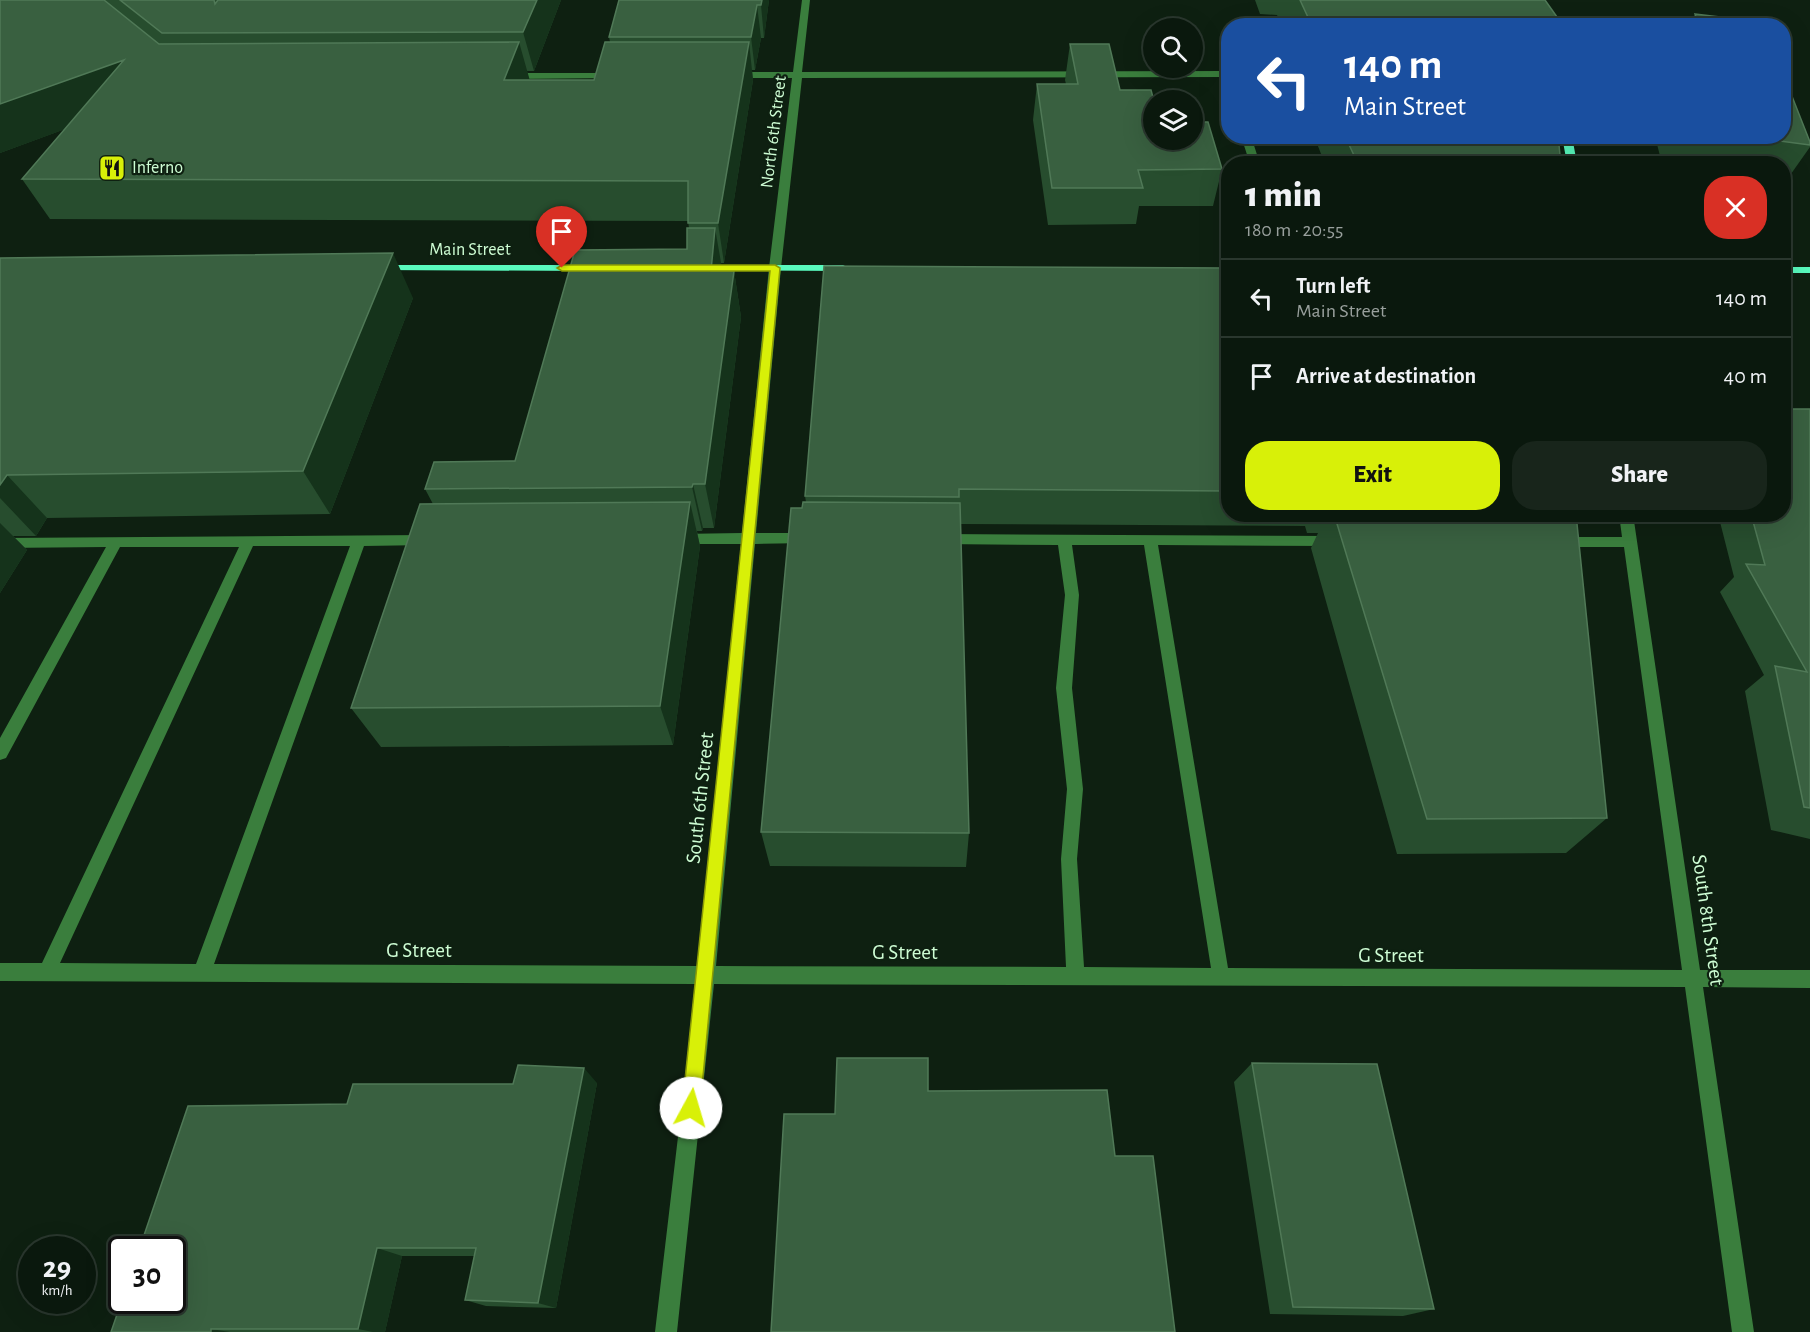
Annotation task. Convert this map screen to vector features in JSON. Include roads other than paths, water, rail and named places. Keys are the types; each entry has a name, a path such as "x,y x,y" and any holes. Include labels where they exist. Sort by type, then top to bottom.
{"main road":[{"name":"Main Street","path":"364,268 597,268"},
{"path":"688,268 850,268"},
{"path":"1791,270 1810,270"}],"street":[{"name":"North 6th Street","path":"775,268 806,0"},
{"path":"726,75 1221,76"},
{"path":"501,76 619,76"},
{"name":"South 6th Street","path":"666,1332 706,974 775,268"},
{"name":"South 8th Street","path":"1627,522 1743,1332"},
{"path":"666,539 819,538"},
{"path":"924,539 1349,541"},
{"path":"1064,539 1072,595 1064,688 1075,789 1069,859 1076,976"},
{"path":"202,972 359,540"},
{"path":"0,543 442,540"},
{"path":"1150,540 1221,977"},
{"path":"47,972 249,541"},
{"path":"0,753 116,542"},
{"path":"1548,542 1630,542"},
{"name":"G Street","path":"0,972 1810,979"}],"place":[{"name":"Inferno","path":"112,168"}]}
